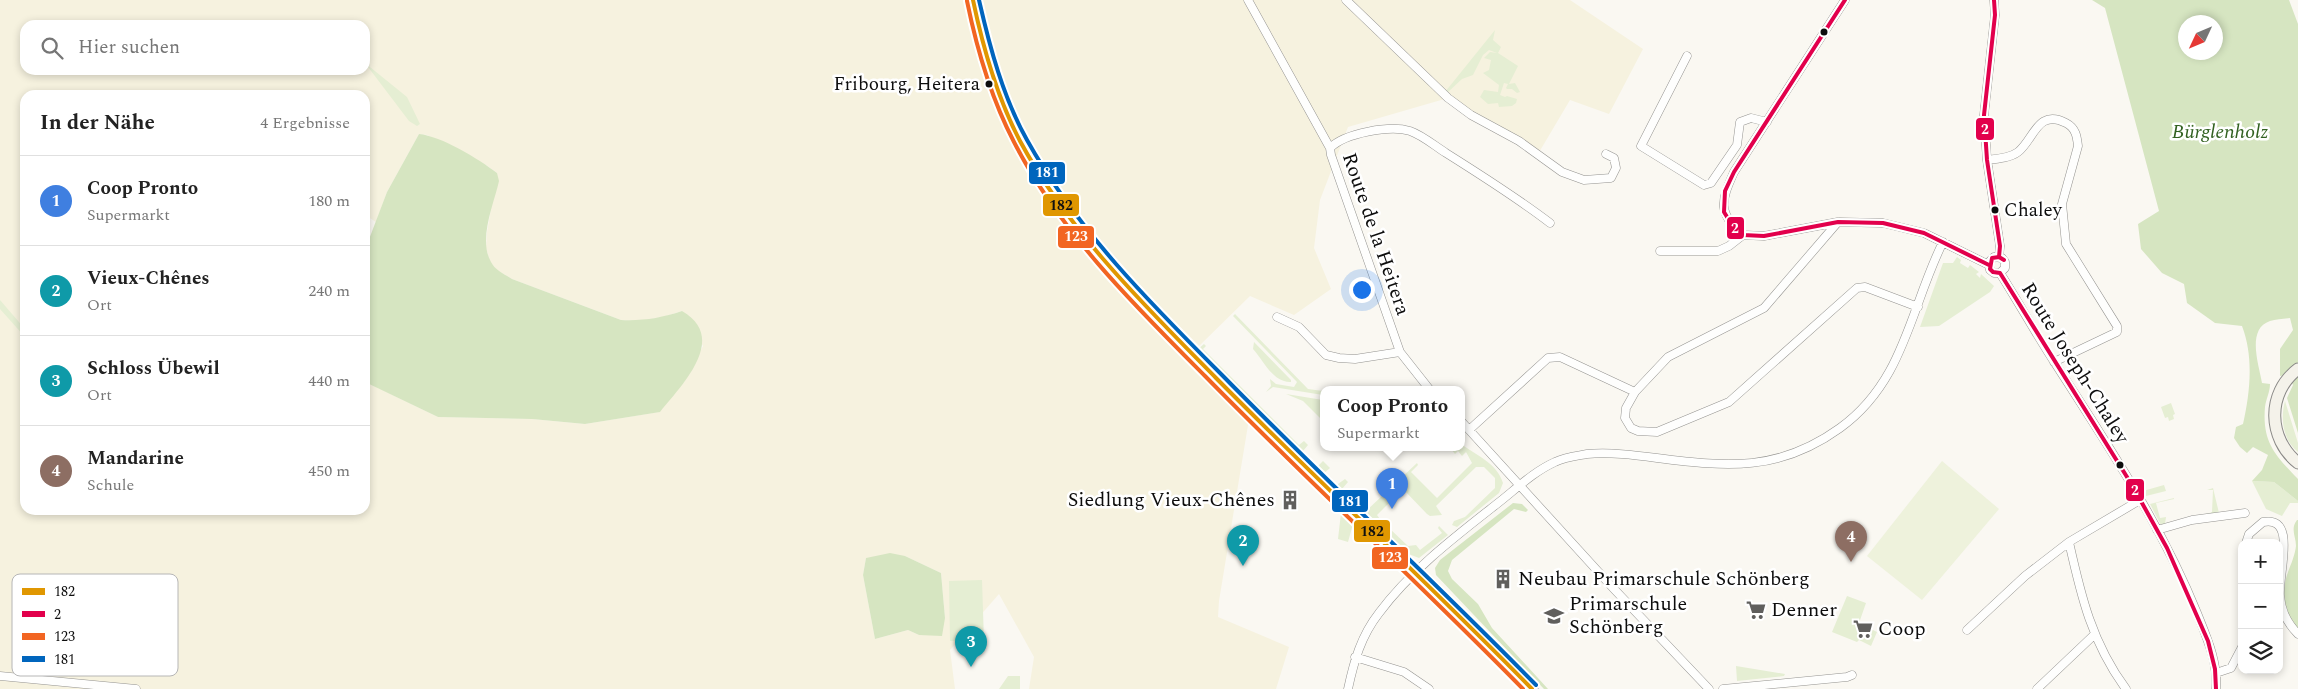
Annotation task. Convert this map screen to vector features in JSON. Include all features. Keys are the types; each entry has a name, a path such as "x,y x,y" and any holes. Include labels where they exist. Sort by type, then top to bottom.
{"main road":[{"path":"973,0 992,76 1011,122 1044,180 1074,222 1129,287 1176,338 1532,689"},
{"path":"2298,369 2287,380 2279,394 2273,417 2282,446 2298,463"}],"street":[{"path":"1248,0 1330,148"},
{"path":"1346,0 1448,98 1471,115 1542,157 1562,172 1584,180 1611,178 1616,168 1614,158 1606,154"},
{"path":"1743,235 1727,218 1723,201 1725,191 1734,172 1845,0"},
{"name":"Route Joseph-Chaley","path":"1989,265 1992,272 2000,273 2006,265 2004,260 1999,257 2000,246 1987,160 1984,114 1995,15 1994,0"},
{"path":"1687,56 1641,146 1704,185 1711,183 1738,145 1740,122 1752,118 1767,122"},
{"path":"1987,160 2004,158 2018,152 2040,123 2050,119 2069,124 2075,130 2078,138 2078,146 2062,204 2066,244 2116,326 2117,332 2054,362"},
{"name":"Route de la Heitera","path":"1427,386 1400,352 1349,209 1330,148 1342,140 1372,131 1387,128 1410,131 1511,194 1550,223"},
{"path":"1838,222 1764,308 1668,357 1635,392 1626,408 1625,418 1628,424 1638,431 1657,432 1729,402 1857,288 1865,287 1918,307"},
{"path":"1660,251 1718,250 1730,246 1743,235 1764,236 1838,222 1867,222 1895,225 1924,233 1989,265 1992,258 1999,257"},
{"path":"1348,689 1355,656 1378,613 1415,573 1456,537 1518,486 1556,461 1589,454 1636,455 1726,466 1752,464 1799,451 1841,428 1871,399 1894,364 1944,242"},
{"name":"Route Joseph-Chaley","path":"2000,273 2157,530 2193,604 2210,645 2216,673 2216,689"},
{"path":"1277,317 1299,327 1326,354 1339,358 1355,359 1400,352"},
{"path":"1469,430 1548,358 1560,357 1635,392"},
{"path":"1465,426 1518,486 1709,689"},
{"path":"1967,630 2025,576 2069,542 2140,500"},
{"path":"2157,530 2192,520 2245,514"},
{"path":"2247,539 2255,527 2263,522 2272,520 2284,525 2292,541 2283,582"},
{"path":"2069,542 2083,605 2094,635 2126,689"},
{"path":"2282,584 2280,595 2285,618 2298,634"},
{"path":"2037,689 2094,635"},
{"path":"2216,673 2231,668 2238,655"},
{"path":"1355,656 1404,672 1429,689"},
{"path":"1722,689 1852,675"},
{"path":"0,676 136,689"}],"shaded area":[{"path":"0,0 969,0 982,62 1005,128 1070,231 1166,336 1249,419 1218,617 1289,647 1276,689 1029,689 1034,657 999,594 950,650 955,689 0,689","holes":["905,556 941,573 945,618 919,635 908,630 875,639 863,575 866,558"]},
{"path":"980,0 1570,0 1643,49 1609,114 1570,100 1538,154 1448,98 1348,127 1320,200 1314,248 1331,289 1294,315 1250,296 1197,348 1102,245 1044,169 1019,124 1002,85"}],"green space":[{"name":"Bürglenholz","path":"2092,0 2289,0 2298,24 2298,362 2286,375 2280,376 2280,349 2293,330 2290,318 2272,320 2263,325 2258,332 2256,348 2262,383 2270,384 2265,407 2268,439 2283,463 2298,479 2298,501 2274,482 2252,481 2262,470 2268,455 2253,447 2247,453 2234,438 2236,427 2243,424 2250,375 2248,350 2242,326 2215,323 2187,303 2184,284 2162,273 2141,249 2138,224 2159,211 2105,8"},
{"path":"1495,30 1493,40 1501,47 1498,53 1518,66 1509,84 1515,83 1520,92 1517,93 1512,89 1507,89 1508,84 1504,83 1500,95 1517,99 1516,103 1512,106 1499,107 1498,103 1488,104 1480,97 1484,90 1498,92 1499,85 1483,73 1489,70 1491,60 1484,58 1490,52 1497,53 1489,50 1483,55 1473,75 1462,79 1447,93 1445,92"},
{"path":"370,67 407,97 420,124 417,126 409,121"},
{"path":"419,134 438,139 470,155 497,173 499,181 488,222 486,243 487,253 491,262 500,272 512,279 621,320 667,316 682,311 695,322 701,334 701,348 697,362 679,389 660,412 585,424 532,419 438,417 370,384 370,237 387,192"},
{"path":"1957,257 1961,260 1960,263 1968,268 1970,265 1979,272 1976,274 1980,278 1981,274 1994,286 1990,292 1939,326 1920,327 1943,263 1953,263"},
{"path":"0,300 20,323 20,331 0,309"},
{"path":"1235,314 1308,389 1320,391 1320,395 1273,387 1266,392 1271,386 1270,379 1276,384 1294,387 1297,382 1233,316"},
{"path":"1254,342 1291,382 1279,379 1269,370 1253,349"},
{"path":"1204,344 1206,346 1203,349 1299,445 1304,441 1308,445 1303,451 1318,466 1323,461 1330,468 1323,474 1258,408 1248,401 1197,350"},
{"path":"2298,372 2298,433 2287,398 2293,385 2291,381"},
{"path":"1286,394 1320,400 1320,418 1303,401"},
{"path":"2285,401 2298,443 2298,452 2289,442 2284,429"},
{"path":"2171,403 2175,414 2173,415 2174,419 2169,421 2168,417 2165,418 2161,407"},
{"path":"1465,447 1491,465 1503,483 1499,493 1457,527 1452,525 1454,521 1465,517 1495,488 1495,478 1484,467 1476,467 1436,506 1442,515 1430,516 1427,514 1403,489 1377,515 1382,522 1375,524 1338,488 1338,484 1345,479 1348,482 1342,489 1365,512 1417,463 1418,465 1411,472 1437,498 1472,463 1466,452 1462,456 1458,451 1465,451"},
{"path":"1942,461 1999,509 1922,600 1867,556"},
{"path":"2252,481 2274,482 2298,501 2298,503 2290,503 2282,516 2266,509"},
{"path":"2164,485 2166,491 2146,496 2143,491"},
{"path":"2213,488 2219,513 2200,516 2212,512 2213,490 2207,490"},
{"path":"2174,498 2156,503 2160,518 2166,517 2165,524 2161,525 2150,504"},
{"path":"1513,503 1522,504 1528,510 1526,512 1514,509 1452,560 1448,571 1452,579 1478,604 1492,628 1548,689 1544,689 1436,575 1435,568 1440,560"},
{"path":"1341,513 1353,524 1348,542 1338,539"},
{"path":"2297,520 2298,631 2287,610 2284,596 2284,588 2296,546 2294,530"},
{"path":"1439,526 1448,535 1419,558 1406,553 1380,528 1389,528 1408,546 1416,545 1420,550 1442,533 1438,528"},
{"path":"890,553 905,556 941,573 945,618 942,636 919,635 908,630 875,639 863,575 866,558"},
{"path":"982,580 984,641 950,641 949,581"},
{"path":"1847,596 1866,603 1859,623 1877,632 1871,646 1859,640 1857,642 1832,632"},
{"path":"1736,666 1785,674 1784,676 1737,681"},
{"path":"1008,676 1020,676 1020,689 999,689"}],"transit line":[{"name":"182","path":"973,0 992,72 1004,107 1020,141 1061,206 1085,237 1135,295 1216,378 1532,689"},
{"name":"181","path":"979,0 998,72 1018,124 1068,205 1092,235 1142,293 1195,348 1536,685"},
{"name":"2","path":"1845,0 1734,172 1725,191 1724,212 1732,225 1743,235 1764,236 1838,222 1883,223 1924,233 1989,265"},
{"name":"2","path":"1994,0 1995,15 1984,115 1987,160 2000,246 1999,257"},
{"name":"123","path":"967,1 975,38 998,108 1014,142 1033,175 1053,207 1076,237 1125,294 1178,349 1523,689"},
{"name":"2","path":"2004,260 1999,257 1992,258 1990,269 1993,272 2000,273 2132,485 2167,548 2208,641 2215,669 2216,689"}],"place":[{"name":"Fribourg, Heitera","path":"989,84"},
{"name":"Chaley","path":"1995,210"},
{"name":"Siedlung Vieux-Chênes","path":"1290,500"},
{"name":"Coop Pronto","path":"1392,509"},
{"name":"Mandarine","path":"1851,562"},
{"name":"Vieux-Chênes","path":"1243,566"},
{"name":"Neubau Primarschule Schönberg","path":"1503,579"},
{"name":"Denner","path":"1756,610"},
{"name":"Primarschule Schönberg","path":"1554,616"},
{"name":"Coop","path":"1863,629"},
{"name":"Schloss Übewil","path":"971,667"}]}
